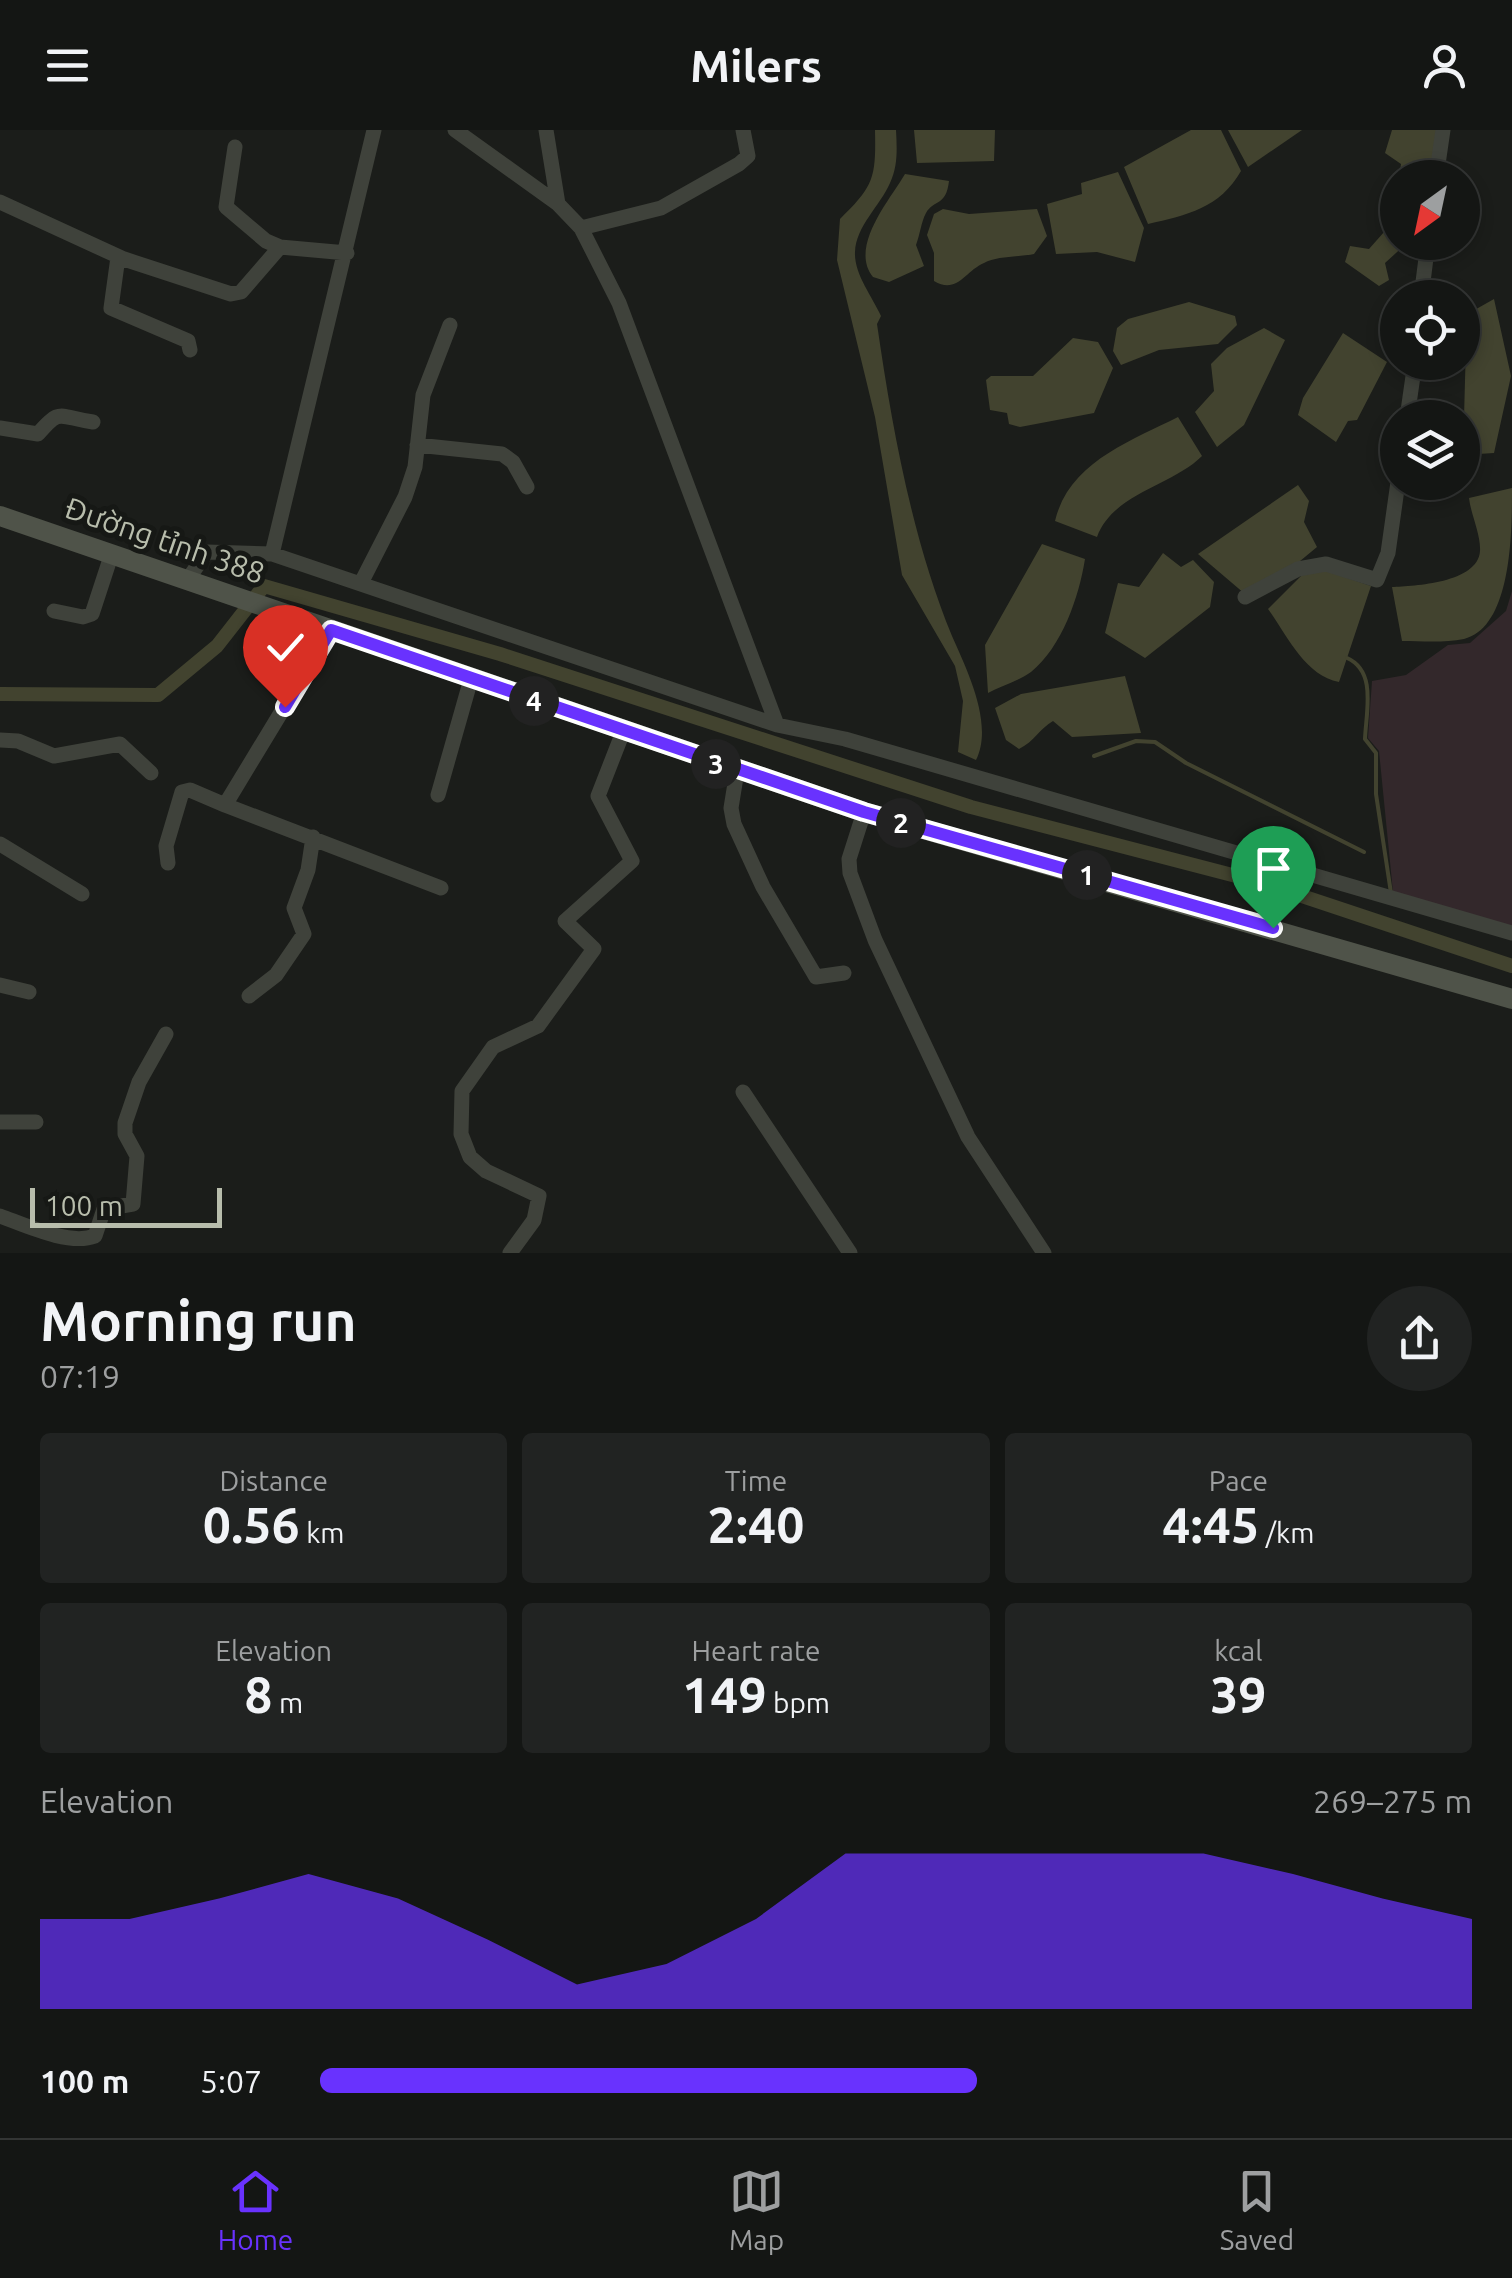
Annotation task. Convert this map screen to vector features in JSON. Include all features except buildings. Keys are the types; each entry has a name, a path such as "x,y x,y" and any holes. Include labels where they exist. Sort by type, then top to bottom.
{"main road":[{"name":"Đường tỉnh 388","path":"0,516 737,772 1512,999"}],"street":[{"path":"272,554 374,130"},
{"path":"454,130 558,204 582,228 619,303 777,725"},
{"path":"546,130 558,204"},
{"path":"582,228 661,208 739,164 748,156 743,130"},
{"path":"1438,160 1442,130"},
{"path":"235,147 226,208 266,242 280,247 347,253"},
{"path":"0,202 118,257 236,295 280,247"},
{"path":"118,257 112,308 188,341 190,350"},
{"path":"361,583 405,497 424,395 450,324"},
{"path":"0,428 38,434 48,419 57,415 92,422"},
{"path":"417,445 502,454 513,462 527,487"},
{"path":"1245,597 1298,569 1326,564 1376,580 1388,552 1395,500"},
{"path":"188,579 207,552 272,554 777,725 845,738 1512,933"},
{"path":"54,611 83,618 92,614 112,554"},
{"path":"225,805 331,630"},
{"path":"438,795 471,679"},
{"path":"510,1253 534,1220 539,1196 477,1166 470,1157 461,1134 462,1091 493,1046 538,1026 594,948 566,921 632,862 598,796 623,732"},
{"path":"0,740 18,741 54,756 120,744 151,773"},
{"path":"737,772 732,816 763,887 816,977 844,973"},
{"path":"168,863 166,846 182,792 190,790 441,888"},
{"path":"864,812 849,859 850,873 875,940 968,1138 1044,1253"},
{"path":"249,996 276,975 304,934 294,908 308,870 313,837"},
{"path":"0,844 82,894"},
{"path":"0,985 29,992"},
{"path":"0,1216 47,1232 88,1239 95,1236 104,1210 133,1204 137,1156 125,1134 124,1123 139,1082 166,1034"},
{"path":"743,1092 850,1253"},
{"path":"0,1122 36,1122"}],"shaded area":[{"path":"875,130 896,130 896,164 886,192 859,233 855,260 881,316 877,324 883,363 915,522 938,599 976,697 982,730 976,760 958,752 963,701 955,666 902,575 875,417 837,260 840,219 871,180"},
{"path":"914,130 995,130 994,161 917,163"},
{"path":"1191,130 1221,130 1241,171 1213,202 1148,224 1124,167"},
{"path":"1228,130 1302,130 1248,167"},
{"path":"1392,130 1437,130 1433,160 1395,160 1385,153"},
{"path":"1118,172 1144,228 1135,262 1097,252 1056,254 1047,204 1082,194 1081,183"},
{"path":"905,174 949,181 943,199 924,217 916,245 924,266 889,282 873,277 867,265 868,238"},
{"path":"943,209 969,214 1037,209 1047,236 1034,254 989,261 955,284 942,285 934,281 934,253 927,235 934,214"},
{"path":"1380,237 1380,260 1388,260 1385,263 1389,280 1380,280 1379,286 1345,262 1350,246 1369,249"},
{"path":"1494,299 1511,376 1494,453 1480,454 1480,400 1464,400 1465,380 1480,380 1480,307"},
{"path":"1189,302 1235,316 1237,325 1218,344 1159,350 1121,365 1113,351 1117,328 1128,319"},
{"path":"1264,328 1285,340 1244,425 1217,447 1195,412 1214,391 1211,364 1227,348"},
{"path":"1343,333 1380,357 1380,376 1357,420 1348,421 1336,442 1298,415 1303,398"},
{"path":"1073,338 1098,342 1113,368 1094,413 1020,427 1009,424 1007,413 990,410 986,380 991,376 1033,376"},
{"path":"1178,417 1202,456 1116,510 1097,537 1055,521 1062,501 1088,468 1122,445"},
{"path":"1298,485 1309,501 1304,522 1317,547 1288,571 1245,594 1198,554"},
{"path":"1512,488 1506,576 1492,617 1480,631 1464,639 1402,641 1392,587 1444,581 1477,562 1479,538 1470,500 1480,500 1480,495"},
{"path":"1042,544 1085,559 1073,605 1042,662 1026,675 988,693 985,645"},
{"path":"1163,553 1181,567 1193,560 1214,582 1210,607 1145,658 1105,633 1118,583 1139,587"},
{"path":"1324,570 1371,586 1339,682 1316,672 1307,663 1268,609 1302,575"},
{"path":"1512,591 1512,926 1393,892 1379,751 1368,738 1372,681 1406,675 1448,645 1470,643 1506,611"},
{"path":"1125,676 1141,733 1072,737 1053,721 1019,749 1006,740 995,708 1021,694"}],"waterway":[{"path":"0,694 158,695 217,646 264,586 500,654 971,807 1263,883 1512,966"},
{"path":"1347,658 1363,672 1366,682 1365,739 1376,753 1376,794 1391,893"},
{"path":"1094,756 1136,741 1155,742 1186,763 1364,852"}],"route":[{"path":"285,707 331,630 737,772 1273,928"}]}
